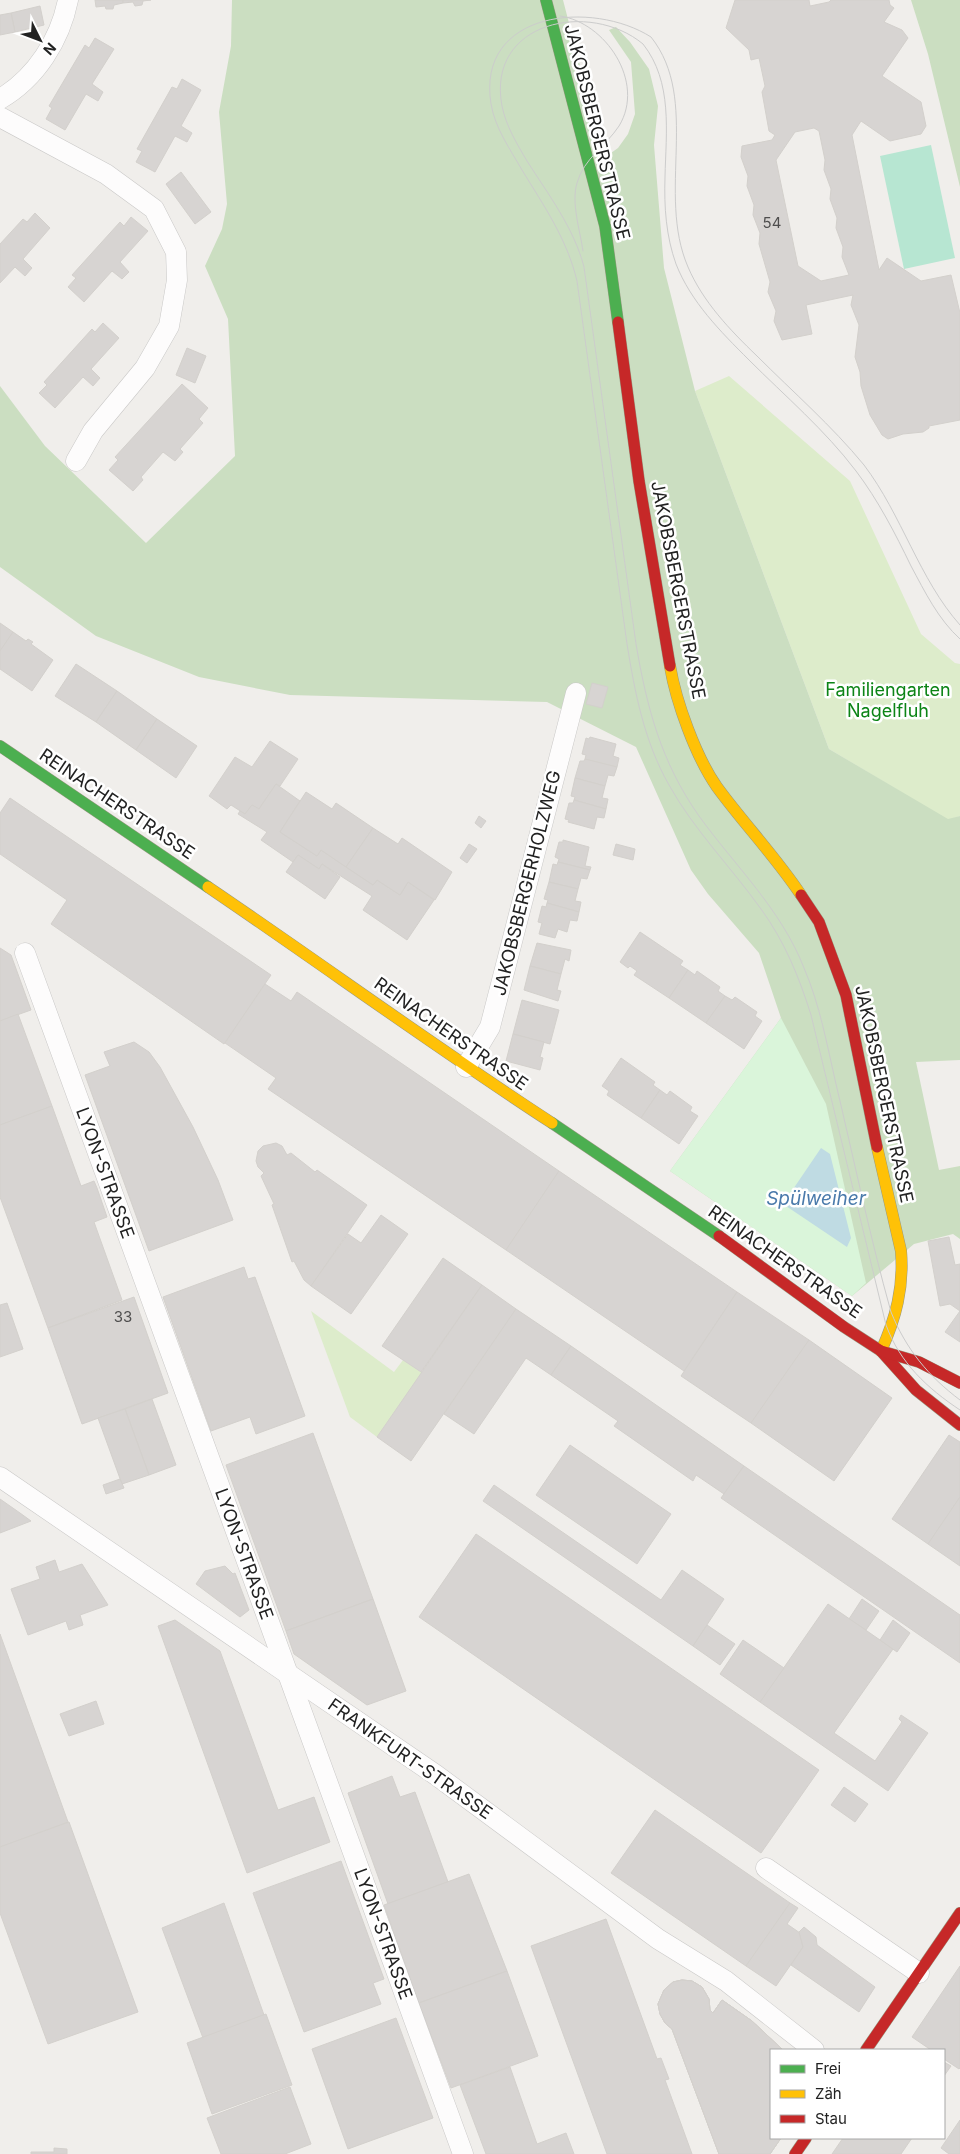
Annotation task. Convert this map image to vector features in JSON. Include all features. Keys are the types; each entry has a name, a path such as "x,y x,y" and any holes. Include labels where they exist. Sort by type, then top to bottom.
{"main road":[{"name":"JAKOBSBERGERSTRASSE","path":"546,0 605,226 639,481 673,682 691,736 716,785 799,892 819,922 846,995 869,1114 901,1251 903,1268 902,1291 895,1321 881,1351"},
{"name":"REINACHERSTRASSE","path":"0,746 308,955 466,1067 631,1176 881,1351 916,1390 960,1425"},
{"name":"REINACHERSTRASSE","path":"881,1351 918,1362 960,1383"},
{"path":"867,2049 960,1913"},
{"path":"795,2154 805,2139"}],"street":[{"path":"0,99 9,94 42,61 64,19 68,0"},
{"path":"0,118 106,174 154,209 176,252 178,280 168,326 145,368 93,431 76,461"},
{"name":"JAKOBSBERGERHOLZWEG","path":"466,1067 490,1027 576,692"},
{"name":"LYON-STRASSE","path":"25,953 463,2154"},
{"name":"FRANKFURT-STRASSE","path":"0,1477 436,1775 658,1939 726,1981 813,2049"},
{"path":"766,1868 919,1973"}],"green space":[{"path":"232,0 563,0 604,158 618,148 628,134 635,114 631,62 609,30 616,27 630,42 649,69 658,106 654,145 664,268 695,391 829,749 948,819 960,816 960,1060 916,1062 939,1170 960,1166 960,1239 953,1234 914,1244 852,1296 670,1171 781,1018 759,953 708,894 691,870 636,747 547,702 290,695 199,677 96,636 0,567 0,386 45,446 146,543 235,456 228,319 205,266 222,229 227,204 219,112 231,46"},
{"path":"911,0 960,0 960,187 928,54"},
{"path":"931,145 955,258 904,269 880,156"},
{"name":"Familiengarten Nagelfluh","path":"729,376 850,481 921,634 955,663 960,664 960,816 948,820 829,749 695,391"},
{"path":"781,1018 826,1104 866,1283 852,1296 670,1171"},
{"path":"311,1311 394,1372 403,1360 422,1373 377,1437 350,1417"}],"water":[{"name":"Spülweiher","path":"821,1148 830,1154 851,1238 847,1247 783,1204"}],"building":[{"path":"95,0 123,0 123,3 114,5 113,9 106,9 105,6 96,7"},
{"path":"123,0 151,0 143,1 142,5 135,6 133,2 123,3"},
{"path":"735,0 809,0 810,6 831,0 889,0 890,5 894,8 884,22 902,30 908,38 882,76 921,102 926,126 921,134 890,141 861,121 852,135 879,270 887,258 921,281 951,275 960,313 960,420 929,426 923,432 903,434 888,439 882,435 870,415 861,386 860,372 855,357 859,325 851,305 853,295 806,305 812,334 782,340 774,321 776,311 768,292 770,282 759,244 760,233 753,215 754,205 747,186 748,176 741,157 742,146 772,140 775,135 769,131 762,92 765,86 759,58 751,60 749,50 726,28","holes":["814,128 819,131 825,160 824,170 831,189 830,199 837,218 836,228 843,247 842,257 849,275 821,281 798,266 776,160 795,132"]},
{"path":"40,6 44,25 15,32 11,13"},
{"path":"11,13 15,32 0,35 0,15"},
{"path":"95,38 114,49 92,84 103,92 98,101 86,94 65,130 46,119 52,108 49,106 85,45 89,48"},
{"path":"182,79 201,90 181,126 192,133 187,142 175,136 155,172 136,162 142,151 137,149 172,87 177,89"},
{"path":"181,172 211,212 195,224 166,184"},
{"path":"35,213 50,228 23,259 32,268 25,276 15,267 0,283 0,244 23,219 27,222"},
{"path":"131,217 148,231 120,262 129,272 122,279 112,271 84,302 68,287 76,278 72,275 120,222 124,226"},
{"path":"103,323 119,338 91,369 100,378 93,386 83,377 55,408 39,393 47,385 44,382 92,329 95,332"},
{"path":"187,348 206,356 195,383 176,375"},
{"path":"182,384 208,408 199,419 203,423 180,449 183,452 175,461 163,452 141,477 143,480 133,491 109,470 118,460 115,457"},
{"path":"0,623 13,632 0,651"},
{"path":"13,632 26,641 28,639 33,642 31,644 53,660 32,691 0,669 0,651"},
{"path":"76,664 117,691 96,722 55,696"},
{"path":"592,683 608,687 602,708 586,704"},
{"path":"117,691 157,719 136,750 96,722"},
{"path":"157,719 197,746 176,778 136,750"},
{"path":"590,737 616,744 613,756 619,758 617,767 585,759 586,755 582,754 586,738 589,739"},
{"path":"270,741 298,759 280,786 276,784 259,809 252,805 245,814 231,805 227,809 209,796 235,757 252,767"},
{"path":"585,759 617,767 614,776 608,775 605,786 575,778 580,761"},
{"path":"575,778 605,786 602,798 608,799 606,809 574,800 575,797 571,796"},
{"path":"276,784 300,801 280,832 317,856 321,850 373,885 377,880 400,895 408,882 434,900 407,940 363,910 372,896 322,864 319,869 298,855 293,862 261,840 267,832 238,814 240,811 245,814 252,805 259,809"},
{"path":"306,792 332,809 336,803 373,828 346,867 321,850 317,856 280,832"},
{"path":"10,798 271,975 224,1044 51,924 67,900 0,854 0,813"},
{"path":"574,800 606,809 604,818 597,817 594,829 568,822 569,820 565,819 569,803 573,803"},
{"path":"479,816 486,821 481,828 475,823"},
{"path":"373,828 398,844 402,838 452,872 435,900 408,882 400,895 377,880 373,885 346,867"},
{"path":"563,840 589,847 585,866 591,867 590,870 558,862 559,859 555,857 559,842 563,842"},
{"path":"469,844 477,849 467,863 460,858"},
{"path":"616,844 635,849 633,860 613,855"},
{"path":"298,855 319,869 322,864 340,877 325,899 286,872"},
{"path":"558,862 590,870 587,879 581,878 578,889 549,882 553,864 557,865"},
{"path":"549,882 578,889 575,901 581,902 579,912 547,903 548,900 544,899"},
{"path":"547,903 579,912 577,921 570,920 567,932 558,929 555,938 539,934 542,923 538,922 542,906 546,907"},
{"path":"640,932 683,961 680,965 688,970 669,998 634,975 637,971 630,966 628,968 620,962"},
{"path":"537,943 571,950 569,961 565,959 561,974 530,966"},
{"path":"0,948 11,955 31,1010 0,1021"},
{"path":"530,966 561,974 557,990 561,991 558,1001 524,990"},
{"path":"688,970 695,975 697,971 720,987 718,991 725,996 706,1023 669,998"},
{"path":"265,984 291,1001 297,992 559,1171 506,1250 268,1089 276,1078 225,1043"},
{"path":"725,996 732,1000 735,997 757,1012 755,1016 762,1021 744,1049 706,1023"},
{"path":"522,1000 559,1010 550,1044 513,1034"},
{"path":"18,1014 52,1106 0,1125 0,1021"},
{"path":"513,1034 544,1042 540,1057 543,1058 540,1070 506,1061"},
{"path":"134,1042 149,1052 160,1067 193,1127 218,1180 233,1220 149,1251 85,1075 110,1066 104,1052"},
{"path":"621,1058 655,1082 653,1085 660,1090 641,1118 607,1095 609,1091 602,1086"},
{"path":"660,1090 667,1095 670,1091 692,1107 690,1111 698,1116 679,1144 641,1118"},
{"path":"52,1106 81,1186 94,1181 97,1188 107,1217 94,1222 122,1300 48,1328 0,1197 0,1125"},
{"path":"276,1143 282,1146 287,1155 291,1153 315,1172 317,1170 367,1205 311,1286 304,1280 294,1261 292,1262 272,1205 274,1204 261,1176 264,1173 258,1167 256,1161 258,1151 263,1146"},
{"path":"559,1171 737,1292 684,1371 506,1250"},
{"path":"381,1215 408,1234 351,1314 311,1286 348,1234 361,1243"},
{"path":"949,1237 955,1265 960,1264 960,1311 950,1304 940,1306 928,1241"},
{"path":"443,1258 482,1285 421,1372 382,1346"},
{"path":"244,1267 248,1279 255,1277 305,1416 256,1434 250,1417 211,1431 163,1297"},
{"path":"482,1285 516,1309 411,1461 377,1437"},
{"path":"737,1292 809,1340 751,1423 681,1376"},
{"path":"134,1297 168,1393 82,1424 48,1328"},
{"path":"7,1303 23,1349 0,1357 0,1305"},
{"path":"516,1309 571,1346 551,1375 526,1358 474,1434 444,1414"},
{"path":"960,1311 960,1342 945,1332"},
{"path":"809,1340 892,1398 834,1481 751,1423"},
{"path":"571,1346 744,1466 724,1494 696,1475 693,1481 614,1426 618,1421 551,1375"},
{"path":"152,1399 176,1465 149,1475 125,1409"},
{"path":"125,1409 149,1475 122,1484 98,1418"},
{"path":"313,1433 373,1599 286,1631 226,1465"},
{"path":"949,1435 960,1442 960,1497 928,1544 892,1519"},
{"path":"570,1445 671,1514 637,1564 536,1495"},
{"path":"744,1466 960,1615 960,1663 721,1498"},
{"path":"120,1479 124,1488 106,1494 103,1485"},
{"path":"494,1485 661,1600 682,1570 724,1599 693,1646 483,1501"},
{"path":"960,1497 960,1566 928,1544"},
{"path":"0,1499 20,1513 31,1521 0,1533"},
{"path":"476,1534 819,1770 761,1853 419,1617"},
{"path":"55,1560 59,1572 82,1564 108,1605 80,1615 83,1625 69,1630 66,1621 28,1635 11,1589 40,1579 36,1567"},
{"path":"225,1566 233,1574 235,1573 249,1610 240,1617 196,1584 205,1571"},
{"path":"373,1599 406,1691 367,1705 294,1654 286,1631"},
{"path":"862,1599 879,1611 866,1630 849,1619"},
{"path":"828,1604 893,1649 834,1733 875,1761 902,1722 899,1719 901,1715 928,1733 888,1791 760,1702"},
{"path":"175,1620 220,1651 278,1810 314,1797 330,1842 247,1873 158,1626"},
{"path":"893,1620 910,1633 897,1652 880,1640"},
{"path":"707,1625 735,1644 720,1665 693,1646"},
{"path":"0,1634 68,1822 0,1847"},
{"path":"743,1640 784,1668 760,1702 720,1674"},
{"path":"96,1701 104,1724 69,1736 60,1714"},
{"path":"392,1776 400,1797 415,1792 448,1882 388,1904 348,1793"},
{"path":"844,1787 868,1804 855,1822 831,1805"},
{"path":"655,1810 790,1903 746,1966 611,1873"},
{"path":"69,1822 138,2012 48,2044 0,1913 0,1847"},
{"path":"341,1861 384,1979 373,1983 381,2004 304,2032 253,1893"},
{"path":"469,1874 507,1971 419,2003 384,1905"},
{"path":"224,1903 264,2015 203,2038 162,1928"},
{"path":"790,1903 798,1908 787,1924 800,1933 803,1947 776,1986 746,1966"},
{"path":"606,1919 657,2059 661,2058 669,2079 665,2080 692,2154 607,2154 531,1946"},
{"path":"804,1927 816,1937 817,1945 875,1987 859,2012 791,1965 803,1947 799,1932"},
{"path":"960,1966 960,2068 945,2060 945,2049 930,2049 912,2037"},
{"path":"507,1971 538,2056 451,2088 419,2003"},
{"path":"682,1980 692,1981 702,1987 709,1999 710,2010 713,2013 722,2000 752,2021 782,2049 770,2049 770,2139 780,2139 770,2154 719,2154 672,2029 665,2023 660,2014 658,2004 664,1990 673,1982"},
{"path":"682,1980 692,1981 702,1987 709,1999 710,2010 713,2013 722,2000 752,2021 782,2049 770,2049 770,2139 780,2139 770,2154 719,2154 672,2029 665,2023 660,2014 658,2004 664,1990 673,1982","holes":["738,2064 765,2090 750,2111 732,2067"]},
{"path":"682,1980 692,1981 702,1987 709,1999 710,2010 713,2013 722,2000 752,2021 782,2049 770,2049 770,2139 780,2139 770,2154 719,2154 672,2029 665,2023 660,2014 658,2004 664,1990 673,1982"},
{"path":"266,2014 292,2085 212,2114 187,2043"},
{"path":"396,2018 433,2118 348,2149 312,2049"},
{"path":"945,2063 951,2066 945,2075"},
{"path":"510,2067 537,2144 566,2133 574,2154 486,2154 460,2085"},
{"path":"290,2087 311,2144 285,2154 221,2154 207,2118"},
{"path":"960,2120 960,2154 949,2154 941,2148"},
{"path":"842,2139 911,2139 901,2154 832,2154"},
{"path":"54,2148 67,2149 67,2154 31,2154 31,2152 54,2152"}],"tram line":[{"path":"560,16 577,21 592,30 606,42 624,73 628,91 626,109 619,126 590,159 580,174 577,183 575,208 583,251"},
{"path":"960,625 933,588 889,505 864,465 826,423 727,326 709,304 694,280 679,238 676,209 676,118 673,89 666,62 651,37 627,25 599,19 571,17 544,21 520,32 502,49 491,73 491,104 504,138 561,237 577,281 627,644 633,681 647,734 660,768 679,802 770,921 791,960 811,1015 886,1325 899,1351 916,1374 936,1393 960,1410"},
{"path":"960,639 932,605 886,517 856,471 818,427 717,327 698,303 682,278 670,243 666,221 666,108 659,74 653,59 643,44 621,31 596,23 571,22 547,27 526,37 510,54 501,77 502,106 506,121 516,141 567,225 580,253 584,267 636,644 645,690 657,734 665,755 686,796 699,816 770,907 783,926 804,968 819,1011 869,1227 891,1312 904,1338 919,1361 948,1391 960,1400"}],"traffic: fast":[{"path":"546,0 605,226 618,322"},
{"path":"0,746 208,887"},
{"path":"552,1123 719,1236"}],"traffic: slow":[{"path":"670,666 677,696 688,729 709,775 727,801 781,867 801,895"},
{"path":"208,887 552,1123"},
{"path":"877,1147 901,1251 902,1264 898,1302 891,1327 881,1351"}],"traffic: jam":[{"path":"618,322 639,481 670,666"},
{"path":"801,895 819,922 846,995 877,1147"},
{"path":"719,1236 844,1327 881,1351 916,1390 960,1425"},
{"path":"881,1351 919,1362 960,1383"},
{"path":"867,2049 960,1913"},
{"path":"795,2154 805,2139"}]}
